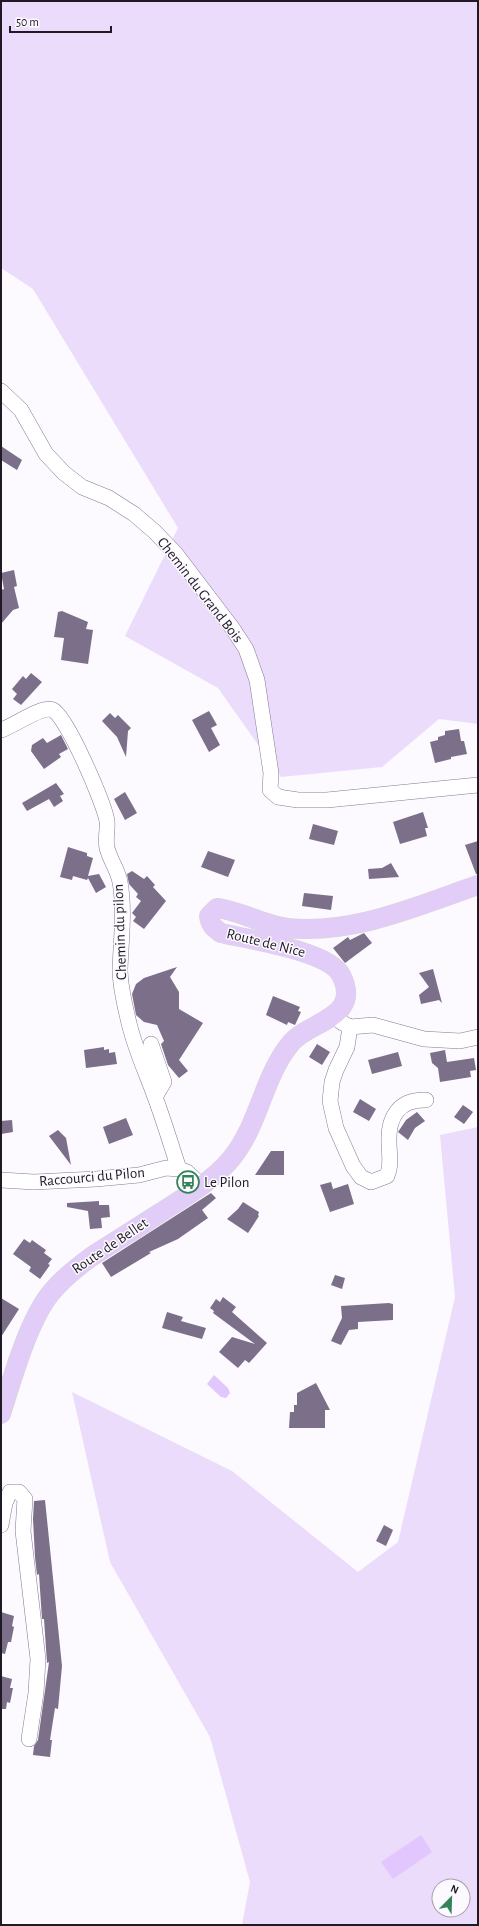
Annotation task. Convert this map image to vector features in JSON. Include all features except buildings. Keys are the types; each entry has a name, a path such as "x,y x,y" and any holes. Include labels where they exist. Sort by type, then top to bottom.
{"main road":[{"name":"Route de Nice","path":"221,1169 237,1152 248,1135 283,1053 296,1038 334,1016 340,1009 345,998 345,984 337,968 328,962 311,955 221,933 212,927 209,916 213,911 217,908 226,909 263,922 286,928 336,928 387,916 478,886"},
{"name":"Route de Bellet","path":"1,1414 29,1334 42,1306 53,1291 76,1267 201,1185 221,1169"}],"street":[{"name":"Chemin du Grand Bois","path":"1,391 21,410 46,454 64,473 82,487 109,498 134,514 155,532 189,571 246,649 257,680 271,773 270,790 278,797 298,800 327,800 478,785"},
{"name":"Chemin du pilon","path":"1,730 8,728 43,709 52,709 59,714 70,733 95,786 107,820 107,847 120,880 122,896 122,987 139,1058 155,1097 179,1169"},
{"path":"334,1016 344,1025 350,1027 373,1025 424,1039 460,1041 478,1037"},
{"path":"350,1027 347,1047 336,1070 330,1101 336,1128 341,1142 353,1166 361,1176 371,1182 387,1176 390,1169 389,1130 396,1111 401,1106 410,1102 426,1100"},
{"path":"151,1044 164,1082 155,1097"},
{"name":"Raccourci du Pilon","path":"1,1180 34,1182 96,1179 139,1175 166,1168 179,1169"},
{"path":"179,1169 191,1174 201,1185"},
{"path":"1,1525 7,1496 10,1492 19,1492 26,1499 23,1531 38,1659 36,1693 29,1739"}],"shaded area":[{"path":"1,1 478,1 478,724 439,719 382,767 281,777 218,688 125,636 178,528 33,289 1,268"},
{"path":"478,1127 478,1925 242,1925 250,1882 210,1737 110,1562 72,1392 232,1471 358,1572 398,1542 455,1297 440,1135"},
{"path":"214,1375 228,1388 230,1393 226,1398 221,1397 207,1384"},
{"path":"421,1835 432,1852 393,1879 381,1862"}],"place":[{"name":"Le Pilon","path":"188,1182"}]}
